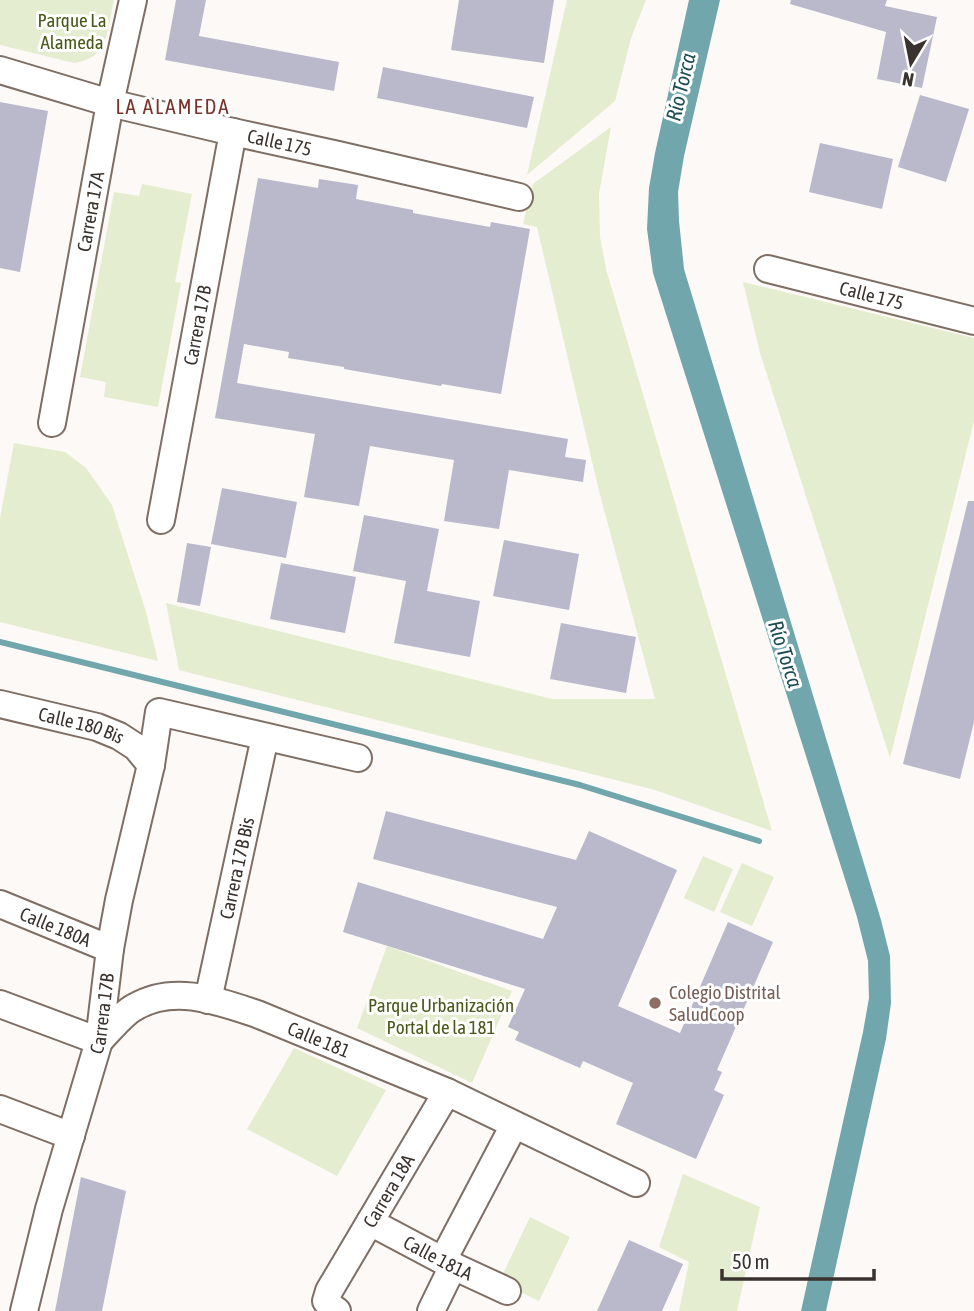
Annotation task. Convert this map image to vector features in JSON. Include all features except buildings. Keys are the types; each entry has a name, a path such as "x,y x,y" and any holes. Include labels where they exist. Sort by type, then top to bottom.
{"street":[{"name":"Carrera 17A","path":"52,423 110,103 134,0"},
{"name":"Calle 175","path":"0,70 110,103 519,197"},
{"name":"Carrera 17B","path":"161,520 233,132"},
{"name":"Calle 175","path":"768,269 974,321"},
{"name":"Calle 180 Bis","path":"0,704 97,727 136,747 151,765"},
{"name":"Carrera 17B","path":"24,1311 49,1209 99,1041 110,949 151,765 159,712 265,737"},
{"path":"265,737 358,758"},
{"name":"Carrera 17B Bis","path":"208,1000 265,737"},
{"name":"Calle 180A","path":"0,904 110,949"},
{"name":"Calle 181","path":"99,1041 133,1007 158,997 185,995 208,1000 257,1014 447,1092 636,1183"},
{"path":"0,1004 99,1041"},
{"name":"Carrera 18A","path":"333,1301 370,1222 447,1092"},
{"path":"0,1108 71,1136"},
{"path":"431,1311 448,1263 514,1125"},
{"name":"Calle 181A","path":"370,1222 506,1291"}],"green space":[{"name":"Parque La Alameda","path":"0,0 114,0 108,31 101,49 86,60 74,63 0,45"},
{"path":"567,0 646,0 631,38 615,101 527,175"},
{"path":"611,127 599,193 600,237 606,269 772,831 655,790 179,670 166,603 552,699 655,699 599,491 537,227 523,224 533,184"},
{"path":"142,184 192,194 175,282 181,283 158,407 104,397 106,382 80,377 114,192 139,196"},
{"path":"743,282 974,338 974,421 890,758 760,353"},
{"path":"14,443 65,452 86,468 112,505 146,612 158,661 0,622 0,518"},
{"path":"703,856 733,869 714,912 684,898"},
{"path":"742,863 774,877 752,926 720,912"},
{"name":"Parque Urbanización Portal de la 181","path":"387,946 512,991 472,1083 357,1028"},
{"path":"294,1048 386,1090 337,1176 247,1129"},
{"path":"683,1174 760,1207 737,1311 679,1311 689,1262 659,1247"},
{"path":"530,1217 570,1237 539,1301 499,1282"}],"water":[{"name":"Río Torca","path":"689,0 720,0 678,192 684,269 890,956 891,1003 886,1039 826,1311 801,1311 863,1032 869,998 868,961 857,917 653,273 647,229 649,188"}],"waterway":[{"path":"0,642 580,785 759,841"}],"place":[{"name":"Colegio Distrital SaludCoop","path":"655,1003"}],"district":[{"name":"LA ALAMEDA","path":"173,107"}]}
